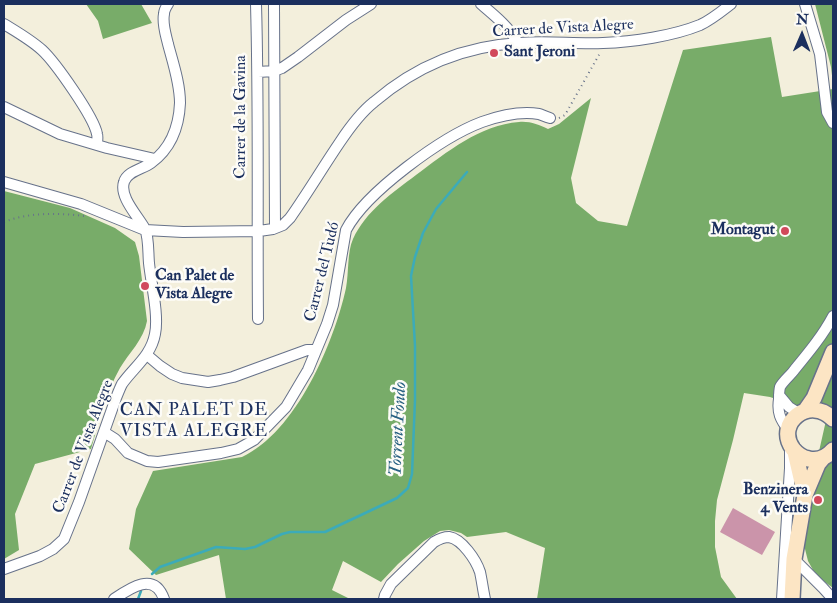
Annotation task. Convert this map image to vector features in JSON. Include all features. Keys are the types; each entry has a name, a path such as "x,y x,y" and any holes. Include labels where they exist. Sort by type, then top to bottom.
{"main road":[{"path":"805,495 791,441 791,423 814,398 833,352"},
{"path":"802,412 811,409 824,412 833,419"},
{"path":"791,441 806,458 812,460 828,454"},
{"path":"785,599 805,495 818,464 828,454"}],"street":[{"path":"145,230 126,198 123,183 129,175 151,163 167,148 176,128 179,115 179,92 163,15 168,4"},
{"name":"Carrer de la Gavina","path":"256,4 258,72 258,319"},
{"name":"Carrer de la Gavina","path":"274,4 276,228"},
{"path":"258,72 274,71 282,68 359,10 371,4"},
{"path":"481,4 506,27 518,43"},
{"name":"Carrer de Vista Alegre","path":"276,228 283,225 290,218 355,120 375,101 407,77 438,61 459,53 518,43 626,42 660,36 700,25 732,4"},
{"path":"805,4 820,54 827,112 833,123"},
{"path":"4,24 42,49 56,65 95,125 98,134 97,145"},
{"path":"4,108 60,134 154,159"},
{"name":"Carrer del Tudó","path":"104,432 115,439 128,453 147,462 222,453 238,449 254,440 286,407 300,384 316,350 333,305 346,230 359,210 395,177 448,139 482,122 525,114 538,114 550,118"},
{"path":"4,182 81,204 145,230 192,232 257,231 276,228"},
{"name":"Carrer de Vista Alegre","path":"4,569 40,556 53,549 64,539 122,385 147,355 154,342 156,323 145,230"},
{"path":"785,599 791,441 779,416 779,395 781,385 794,372 820,339 833,316"},
{"path":"147,355 172,374 182,378 208,382 233,377 308,350 316,350"},
{"path":"779,395 789,408 802,412"},
{"path":"384,599 391,584 434,542 446,537 460,543 471,554 480,571 485,599"},
{"path":"794,559 833,599"},
{"path":"114,599 134,587 148,584 156,587 164,599"}],"path":[{"path":"550,118 560,118 566,115 600,54 601,48"},
{"path":"4,222 21,216 38,214 89,217"}],"green space":[{"path":"86,4 141,4 152,23 103,39 98,21"},
{"path":"815,4 833,4 833,84 831,67"},
{"path":"771,37 782,97 833,89 833,588 813,570 808,561 804,545 808,500 827,416 770,397 744,393 717,500 715,521 715,547 721,577 737,599 537,599 545,548 506,532 467,537 461,533 449,530 440,531 424,541 381,582 343,561 332,590 350,599 226,599 219,555 156,575 129,549 136,509 153,471 242,457 261,445 279,428 295,407 310,384 332,334 346,288 353,239 358,229 380,203 440,157 477,134 505,124 519,122 531,123 548,129 559,124 591,98 571,178 576,203 598,221 627,226 683,50"},
{"path":"4,191 70,208 115,228 135,242 139,256 147,321 140,340 120,368 111,387 91,449 35,464 15,514 19,550 4,559"}],"building":[{"path":"733,508 775,532 762,555 720,532"}],"waterway":[{"name":"Torrent Fondo","path":"152,574 160,567 216,547 245,549 255,547 290,532 325,532 397,498 408,488 412,474 415,400 415,346 411,276 423,233 436,209 467,172"},
{"name":"Torrent Fondo","path":"138,599 141,591"}],"place":[{"name":"Sant Jeroni","path":"494,53"},
{"name":"Montagut","path":"785,231"},
{"name":"Can Palet de Vista Alegre","path":"145,286"},
{"name":"Benzinera 4 Vents","path":"818,500"}],"district":[{"name":"CAN PALET DE VISTA ALEGRE","path":"194,421"}]}
